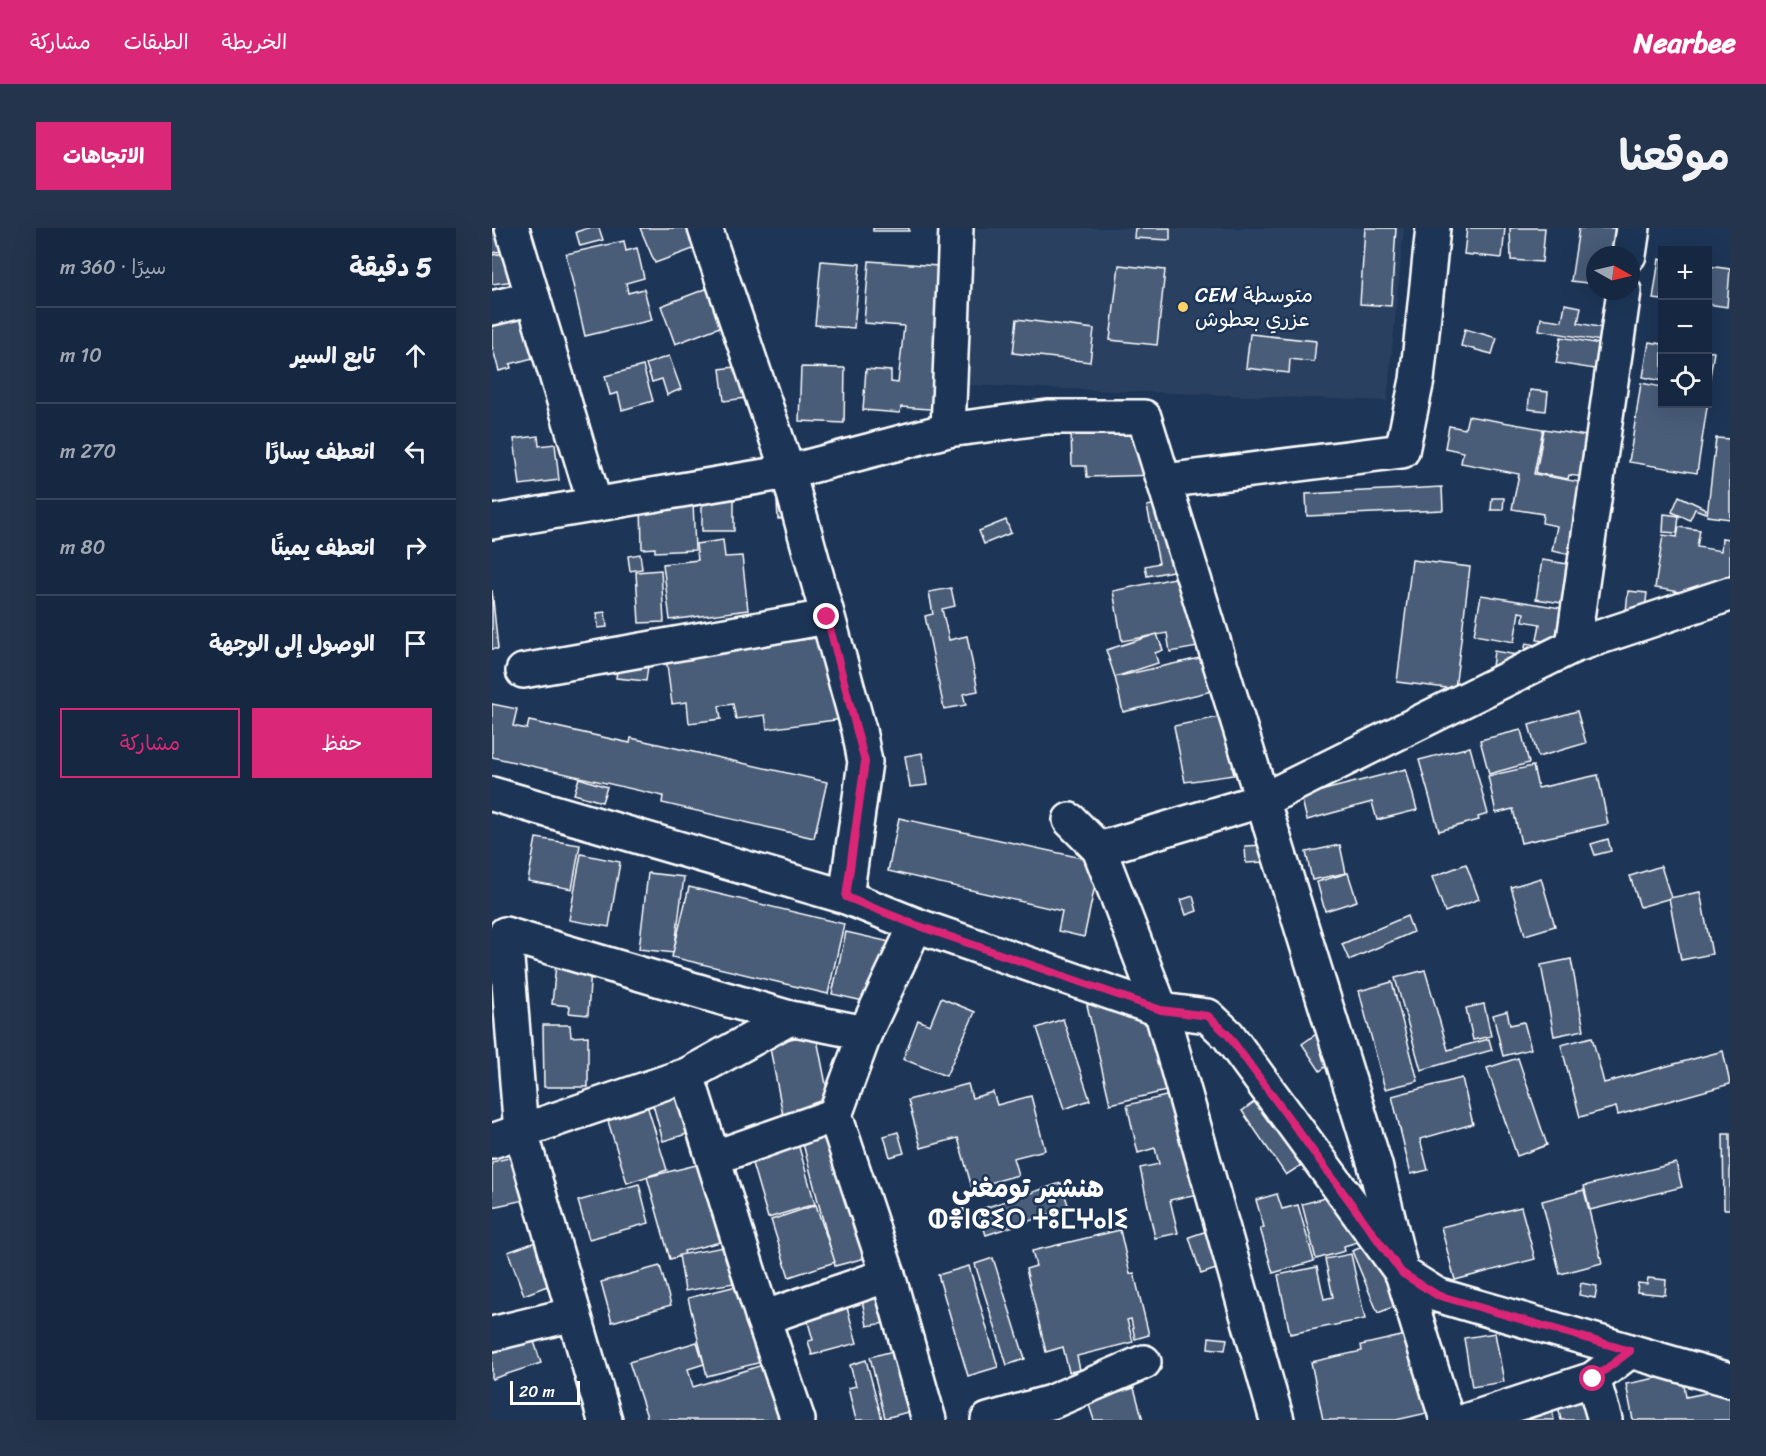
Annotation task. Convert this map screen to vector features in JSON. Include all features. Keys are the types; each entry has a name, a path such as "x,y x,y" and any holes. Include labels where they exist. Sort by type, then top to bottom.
{"street":[{"path":"512,228 595,504"},
{"path":"705,228 788,472 865,762 846,897"},
{"path":"948,430 956,228"},
{"path":"1164,481 1402,451 1417,380 1433,228"},
{"path":"1630,246 1633,228"},
{"path":"492,308 533,298"},
{"path":"1573,646 1623,300"},
{"path":"492,522 788,472 948,430 1048,417 1144,417 1375,1166 1402,1273 1447,1420"},
{"path":"1099,849 1263,800 1573,646 1730,594"},
{"path":"524,671 827,617"},
{"path":"492,794 846,897 916,925 1161,1010 1208,1016 1228,1035 1402,1273 1437,1295 1730,1380"},
{"path":"1070,820 1099,849 1161,1010 1277,1420"},
{"path":"916,925 865,1033 835,1115 888,1275 929,1420"},
{"path":"605,1420 574,1314 506,1136 505,934 790,1018 865,1033"},
{"path":"506,1136 687,1075 790,1018"},
{"path":"687,1075 763,1318 798,1420"},
{"path":"713,1158 835,1115"},
{"path":"763,1318 888,1275"},
{"path":"492,1334 574,1314"},
{"path":"1468,1420 1593,1379 1630,1351"},
{"path":"988,1420 1054,1411 1144,1362"},
{"path":"1593,1379 1605,1420"}],"shaded area":[{"name":"CEM متوسطة عزري بعطوش","path":"976,228 1404,228 1387,401 966,385"}],"building":[{"path":"492,228 520,228 524,246 492,253"},
{"path":"588,228 599,228 603,240 580,246 576,232"},
{"path":"640,228 708,228 712,242 655,263"},
{"path":"873,228 909,228 909,231 873,231"},
{"path":"1135,228 1170,228 1170,240 1134,238"},
{"path":"1365,228 1396,228 1391,306 1360,304"},
{"path":"1467,228 1505,228 1502,258 1464,254"},
{"path":"1510,228 1545,228 1542,262 1511,260"},
{"path":"1579,228 1624,228 1621,246 1586,246 1586,283 1571,281"},
{"path":"624,241 626,251 637,248 644,278 626,283 628,293 644,289 652,320 585,336 566,254"},
{"path":"528,250 531,279 492,284 492,255"},
{"path":"821,261 860,264 854,328 815,325"},
{"path":"869,261 952,267 943,410 901,407 900,413 863,410 866,369 891,371 891,382 898,383 904,326 864,323"},
{"path":"1119,265 1165,270 1157,345 1110,340"},
{"path":"1658,266 1658,300 1653,299"},
{"path":"1712,267 1730,269 1727,307 1712,305"},
{"path":"724,282 738,320 675,344 661,306"},
{"path":"1565,304 1581,307 1578,323 1609,329 1606,342 1539,330 1541,318 1562,321"},
{"path":"547,307 559,351 510,364 511,368 499,371 492,346 492,323"},
{"path":"1017,319 1094,329 1090,362 1013,353"},
{"path":"1465,329 1497,338 1492,354 1461,346"},
{"path":"1250,334 1316,341 1314,362 1290,359 1289,373 1246,368"},
{"path":"1561,337 1606,345 1601,370 1556,363"},
{"path":"1649,342 1658,343 1658,380 1643,377"},
{"path":"669,356 681,389 667,395 662,379 652,382 646,364"},
{"path":"757,364 761,396 724,401 720,369"},
{"path":"643,366 653,401 622,410 618,393 610,395 605,376"},
{"path":"801,367 845,368 844,423 799,421"},
{"path":"1641,383 1658,386 1658,408 1706,408 1697,473 1629,462"},
{"path":"1530,390 1548,392 1546,411 1528,409"},
{"path":"1468,416 1543,429 1534,474 1585,483 1572,555 1552,551 1557,526 1542,523 1543,514 1512,509 1519,474 1461,463 1463,452 1445,448 1449,426 1465,429"},
{"path":"1158,428 1159,475 1087,477 1086,466 1072,466 1071,430"},
{"path":"1544,429 1593,437 1583,477 1569,475 1568,479 1536,473"},
{"path":"538,436 539,446 555,444 559,480 520,485 514,439"},
{"path":"1716,438 1730,439 1730,519 1707,516"},
{"path":"1442,487 1443,510 1307,516 1306,494"},
{"path":"702,496 734,496 734,531 702,531"},
{"path":"1679,496 1706,509 1705,513 1695,509 1690,520 1672,512"},
{"path":"1492,498 1504,498 1503,510 1491,510"},
{"path":"1179,499 1193,567 1147,576 1145,566 1159,563 1147,506"},
{"path":"796,501 796,518 778,519 777,502"},
{"path":"693,502 695,550 655,552 655,548 642,549 641,505"},
{"path":"1664,514 1679,516 1677,533 1663,532"},
{"path":"1006,520 1011,533 984,544 979,531"},
{"path":"1679,527 1700,530 1697,547 1721,551 1722,538 1730,539 1730,600 1655,588 1663,535 1677,537"},
{"path":"723,540 725,557 742,556 748,610 670,620 663,564 698,560 696,544"},
{"path":"640,554 642,569 630,571 628,556"},
{"path":"1412,560 1470,567 1455,689 1397,682"},
{"path":"1542,560 1574,565 1568,604 1536,599"},
{"path":"661,570 664,622 639,623 636,572"},
{"path":"1203,572 1215,644 1170,652 1167,633 1122,641 1113,591"},
{"path":"951,588 955,606 942,609 949,640 967,636 978,691 963,694 966,705 944,709 925,616 933,614 929,592"},
{"path":"492,590 498,649 492,649"},
{"path":"1628,591 1647,593 1643,625 1625,623"},
{"path":"1481,595 1567,609 1561,644 1537,640 1540,624 1523,621 1524,613 1519,612 1514,642 1474,635"},
{"path":"605,612 607,627 598,628 597,613"},
{"path":"1157,634 1163,650 1155,653 1158,663 1115,677 1106,650"},
{"path":"840,635 850,718 767,729 765,715 736,719 733,704 719,706 721,719 689,723 687,702 672,704 666,657"},
{"path":"1526,643 1557,649 1552,677 1533,674 1530,689 1511,685 1513,671 1492,667 1494,651 1523,656"},
{"path":"1222,653 1229,687 1123,712 1115,677"},
{"path":"618,662 648,666 646,681 616,678"},
{"path":"492,704 517,709 513,726 527,729 529,721 630,743 631,738 827,782 814,838 662,803 663,796 492,757"},
{"path":"1577,711 1586,743 1538,757 1529,725"},
{"path":"1239,713 1249,764 1232,767 1234,775 1185,782 1174,726"},
{"path":"1521,730 1529,763 1489,774 1480,740"},
{"path":"1470,747 1488,814 1478,817 1479,820 1439,831 1419,760"},
{"path":"922,753 927,785 910,787 905,756"},
{"path":"1533,766 1538,788 1598,775 1608,824 1521,843 1513,809 1496,813 1488,776"},
{"path":"1406,769 1417,810 1377,820 1372,802 1307,820 1301,796"},
{"path":"579,778 607,787 602,802 574,794"},
{"path":"899,818 1100,862 1084,937 1058,931 1062,911 888,871"},
{"path":"536,838 580,845 572,889 528,881"},
{"path":"1608,839 1611,851 1595,855 1591,844"},
{"path":"1265,845 1266,862 1246,863 1245,846"},
{"path":"1340,845 1346,873 1312,880 1306,852"},
{"path":"581,854 620,862 609,927 569,920"},
{"path":"1466,864 1479,899 1445,912 1432,877"},
{"path":"1661,866 1671,898 1640,907 1630,876"},
{"path":"648,873 684,877 674,953 639,949"},
{"path":"1348,873 1357,901 1325,911 1317,882"},
{"path":"1541,878 1555,926 1525,935 1511,887"},
{"path":"689,887 844,924 828,994 672,957"},
{"path":"1700,892 1712,954 1681,960 1669,898"},
{"path":"1193,896 1197,911 1186,915 1181,900"},
{"path":"1407,916 1413,932 1349,960 1342,944"},
{"path":"846,932 890,942 877,1004 832,994"},
{"path":"1571,959 1584,1030 1554,1036 1541,965"},
{"path":"556,964 591,967 588,1015 569,1013 570,1006 552,1004"},
{"path":"1425,970 1448,1050 1489,1039 1492,1050 1421,1070 1395,978"},
{"path":"1392,982 1418,1081 1385,1089 1359,991"},
{"path":"1160,988 1183,1087 1110,1104 1087,1005"},
{"path":"941,998 975,1012 946,1076 903,1059 918,1020 930,1025"},
{"path":"1484,1004 1491,1036 1473,1040 1466,1008"},
{"path":"1507,1011 1510,1025 1524,1022 1531,1049 1503,1056 1493,1015"},
{"path":"1063,1019 1090,1100 1064,1109 1037,1028"},
{"path":"543,1025 570,1025 571,1037 588,1036 588,1087 544,1087"},
{"path":"1322,1030 1340,1056 1320,1071 1302,1044"},
{"path":"816,1034 830,1105 783,1115 769,1043"},
{"path":"1592,1037 1604,1083 1723,1051 1730,1084 1618,1115 1616,1107 1580,1117 1561,1045"},
{"path":"1518,1058 1547,1145 1517,1156 1487,1068"},
{"path":"1462,1078 1473,1124 1420,1139 1428,1170 1411,1174 1392,1096"},
{"path":"968,1084 972,1098 993,1092 997,1105 1031,1096 1045,1150 1013,1158 1018,1175 972,1188 958,1138 921,1148 908,1100"},
{"path":"694,1090 704,1129 663,1141 652,1101"},
{"path":"1188,1091 1211,1191 1170,1200 1178,1233 1155,1238 1140,1168 1159,1164 1155,1148 1138,1153 1127,1105"},
{"path":"1261,1097 1306,1162 1286,1175 1242,1111"},
{"path":"647,1105 667,1170 627,1183 607,1118"},
{"path":"845,1124 880,1254 835,1266 801,1136"},
{"path":"898,1132 904,1153 890,1157 884,1136"},
{"path":"1723,1134 1730,1134 1730,1209 1724,1209"},
{"path":"797,1140 815,1204 768,1218 749,1153"},
{"path":"520,1155 529,1199 492,1207 492,1162"},
{"path":"717,1160 737,1238 684,1251 685,1255 670,1259 647,1177"},
{"path":"1676,1163 1682,1187 1590,1210 1584,1186"},
{"path":"1061,1183 1069,1208 986,1235 978,1210"},
{"path":"639,1184 649,1223 589,1239 578,1201"},
{"path":"1584,1190 1602,1263 1560,1274 1542,1201"},
{"path":"1352,1191 1364,1240 1344,1246 1345,1251 1316,1259 1302,1204"},
{"path":"1277,1194 1282,1209 1298,1205 1314,1261 1273,1273 1260,1228 1264,1227 1256,1200"},
{"path":"816,1205 835,1262 789,1277 771,1220"},
{"path":"1521,1207 1535,1259 1455,1280 1441,1227"},
{"path":"1222,1226 1234,1263 1201,1274 1189,1237"},
{"path":"1120,1230 1130,1274 1134,1273 1149,1335 1135,1339 1131,1319 1127,1320 1133,1342 1077,1356 1080,1370 1069,1372 1063,1347 1046,1352 1026,1269 1036,1266 1032,1251"},
{"path":"544,1239 560,1281 524,1295 508,1252"},
{"path":"1373,1243 1403,1303 1378,1313 1352,1251"},
{"path":"741,1244 747,1281 685,1291 679,1255"},
{"path":"1351,1254 1365,1319 1290,1334 1278,1275 1317,1267 1324,1299 1333,1297 1325,1259"},
{"path":"993,1258 1025,1359 1007,1365 975,1264"},
{"path":"660,1266 671,1305 612,1322 601,1282"},
{"path":"969,1266 998,1367 968,1376 938,1275"},
{"path":"1648,1278 1666,1280 1665,1295 1637,1292 1638,1283 1647,1284"},
{"path":"757,1281 777,1358 707,1376 688,1298"},
{"path":"892,1283 899,1321 867,1326 860,1289"},
{"path":"1581,1283 1597,1286 1595,1298 1579,1295"},
{"path":"844,1297 857,1343 812,1355 808,1341 813,1340 804,1308"},
{"path":"1419,1332 1436,1411 1396,1420 1323,1420 1311,1362 1362,1351 1361,1345"},
{"path":"1495,1333 1504,1382 1472,1387 1464,1338"},
{"path":"532,1335 541,1363 492,1379 492,1347"},
{"path":"1209,1337 1227,1339 1225,1350 1208,1348"},
{"path":"697,1342 704,1364 688,1369 693,1387 778,1360 796,1420 648,1420 629,1362"},
{"path":"912,1346 927,1407 885,1418 870,1357"},
{"path":"866,1360 882,1419 878,1420 856,1420 848,1388 856,1386 850,1365"},
{"path":"1682,1373 1686,1397 1730,1388 1730,1420 1633,1420 1626,1384"},
{"path":"1134,1388 1143,1420 1094,1420 1088,1402"},
{"path":"1608,1389 1615,1420 1561,1420 1557,1401"},
{"path":"1552,1409 1554,1420 1500,1420"}],"place":[{"name":"CEM متوسطة عزري بعطوش","path":"1183,307"}],"district":[{"name":"هنشير تومغني ⵀⴻⵏⵛⵉⵔ ⵜⵓⵎⵖⴰⵏⵉ","path":"1028,1204"}],"route":[{"path":"827,617 859,730 865,762 846,897 916,925 1161,1010 1208,1016 1228,1035 1402,1273 1437,1295 1630,1351 1593,1379"}]}
